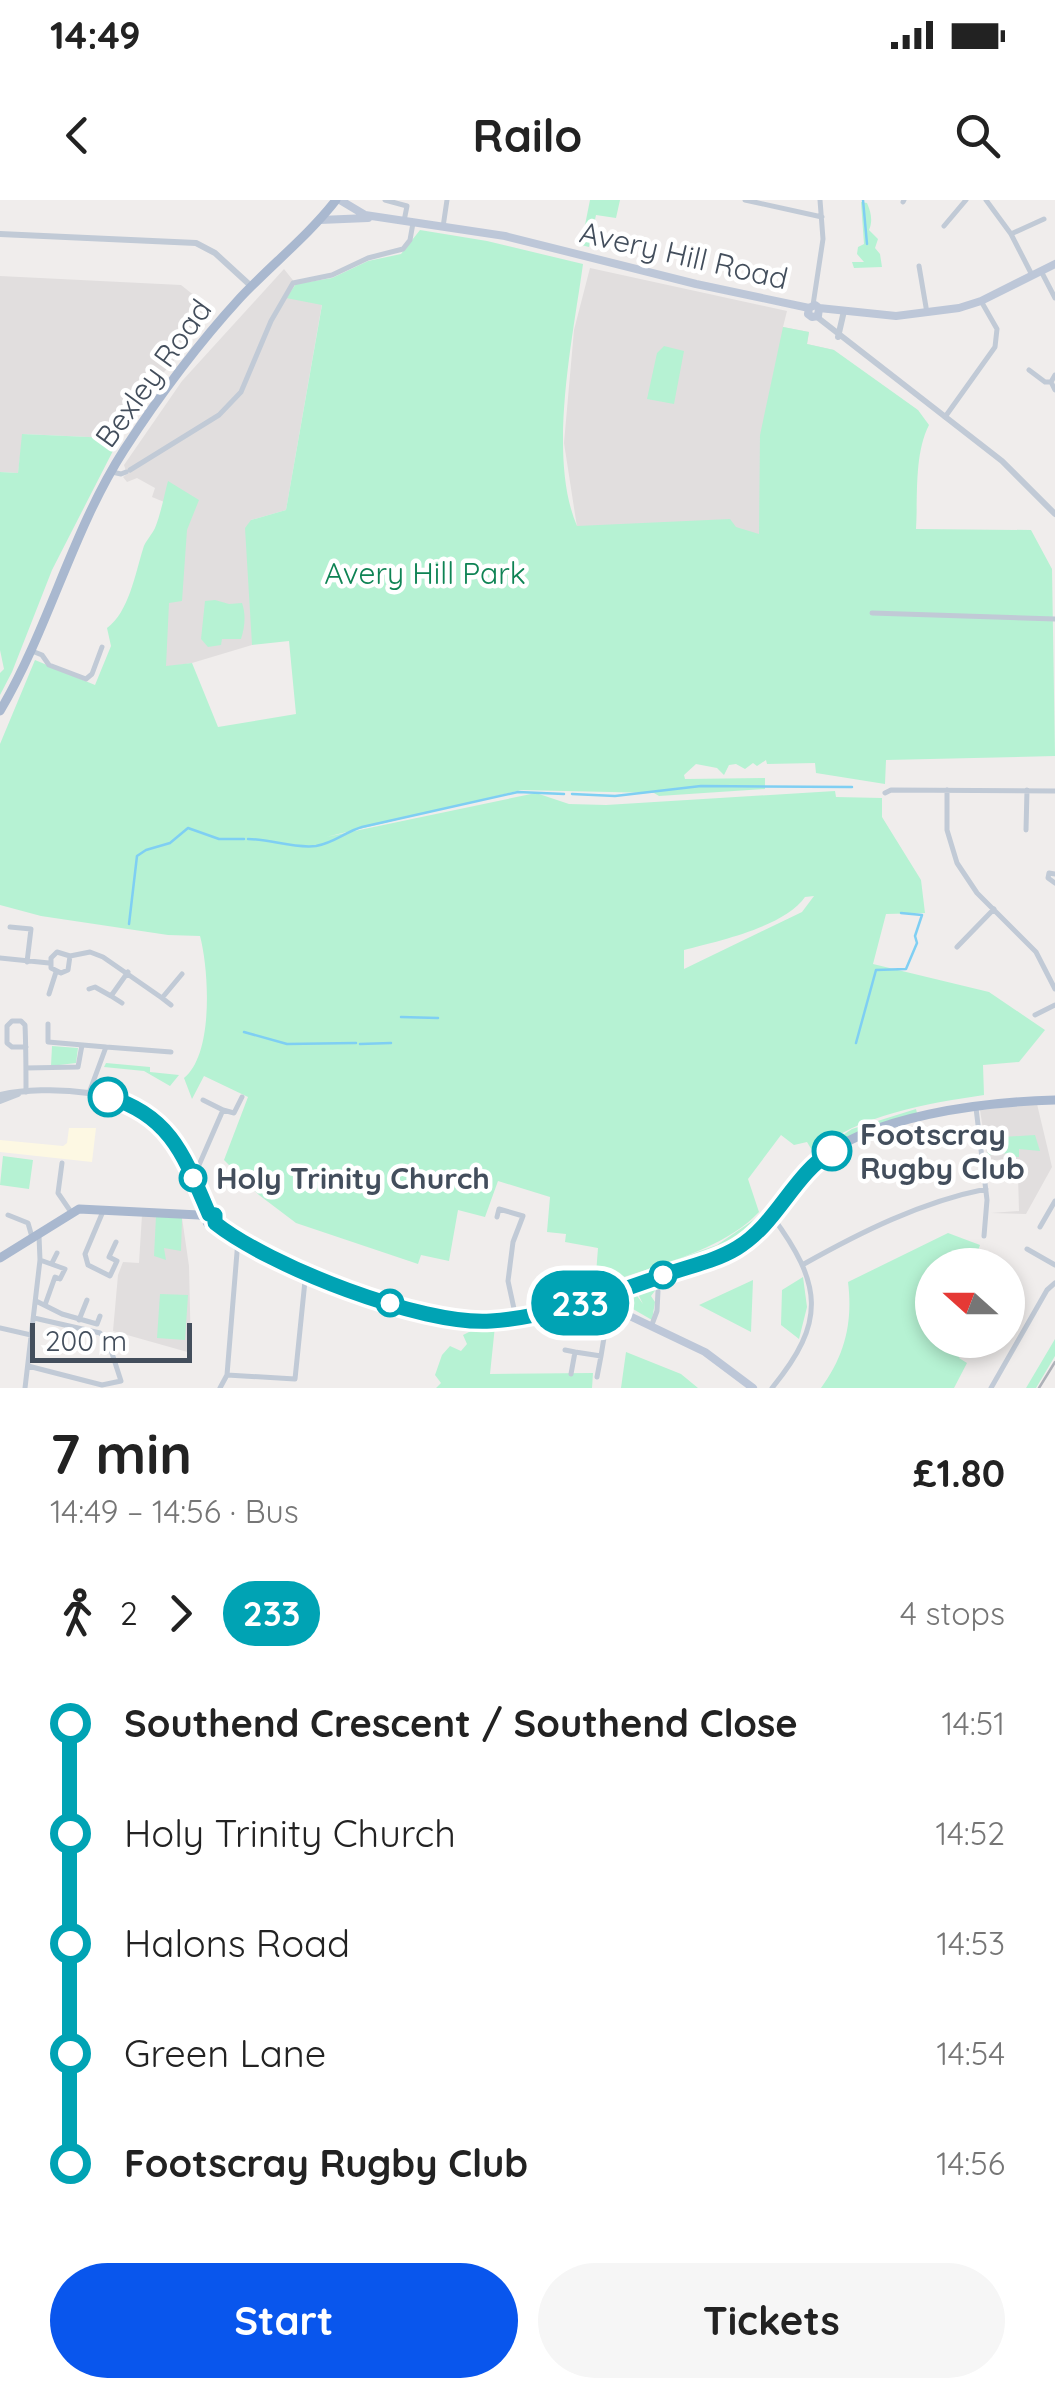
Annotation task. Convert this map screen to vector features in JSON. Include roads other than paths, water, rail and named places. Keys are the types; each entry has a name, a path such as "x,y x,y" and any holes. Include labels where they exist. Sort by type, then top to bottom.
{"main road":[{"name":"Avery Hill Road","path":"338,200 372,216 505,236 814,310"},
{"name":"Bexley Road","path":"0,711 32,651 67,563 112,472 168,384 251,286 338,200"},
{"path":"352,200 358,212"},
{"name":"Avery Hill Road","path":"320,220 361,220 372,216"},
{"path":"814,310 886,316 927,313 981,302 1055,264"},
{"path":"0,1258 71,1212 104,1209 207,1215 208,1224 215,1223 238,1240 352,1290 425,1312 480,1321 516,1318 606,1296 732,1251 752,1238 815,1163 836,1148 890,1126 976,1108 1055,1100"},
{"path":"606,1296 615,1308 705,1352 753,1388"}],"street":[{"path":"112,472 128,471 210,421 241,392 270,321 293,283 332,275 368,258 403,249 410,240 408,203 385,200"},
{"path":"444,226 447,200"},
{"path":"744,200 822,217"},
{"path":"814,310 822,250 820,200"},
{"path":"944,226 966,200"},
{"path":"986,200 1055,298"},
{"path":"1011,234 1044,219"},
{"path":"0,234 196,244 215,252 251,286"},
{"path":"919,266 927,313"},
{"path":"945,417 994,347 997,330 981,302"},
{"name":"Avery Hill Road","path":"814,310 838,336 1002,461 1055,514"},
{"path":"838,336 845,310"},
{"path":"1030,370 1051,382"},
{"path":"1051,382 1055,375"},
{"path":"1051,382 1055,390"},
{"path":"872,613 1055,618"},
{"path":"32,651 42,655 48,665 86,679 92,674 102,647"},
{"path":"885,794 891,790 1055,790"},
{"path":"947,790 948,830 957,863 977,892 1036,952 1055,990"},
{"path":"1026,790 1026,830"},
{"path":"1055,874 1048,878 1055,883"},
{"path":"956,946 994,909"},
{"path":"10,927 31,930 27,962"},
{"path":"49,963 58,952 70,956 90,952 111,960 171,1005"},
{"path":"56,972 68,970 70,956"},
{"path":"0,958 49,963 56,972"},
{"path":"48,994 56,972"},
{"path":"111,996 128,972"},
{"path":"162,998 182,974"},
{"path":"89,989 95,987 122,1003"},
{"path":"1035,1015 1055,1005"},
{"path":"22,1093 26,1068 26,1047 25,1025 12,1021 7,1026 7,1042 12,1047 26,1047"},
{"path":"48,1024 48,1042 171,1052"},
{"path":"26,1068 78,1067 82,1045"},
{"path":"89,1092 106,1047"},
{"path":"0,1098 22,1093 89,1092 116,1099 159,1122 190,1172 207,1215"},
{"path":"203,1100 234,1113 242,1097"},
{"path":"976,1108 988,1212 984,1236"},
{"path":"190,1172 200,1165 223,1110"},
{"path":"62,1163 58,1193 71,1212"},
{"path":"804,1264 934,1202 986,1188"},
{"path":"1040,1226 1055,1201"},
{"path":"104,1209 85,1254 88,1266 110,1276 118,1261 109,1257 116,1242"},
{"path":"497,1218 499,1209 523,1216 513,1242 508,1281 516,1318"},
{"path":"8,1215 28,1224 41,1246 25,1388"},
{"path":"772,1216 804,1264 812,1298 810,1329 793,1362 772,1388"},
{"path":"220,1388 227,1375 238,1240"},
{"path":"1028,1248 1055,1265"},
{"path":"52,1263 56,1253"},
{"path":"40,1260 65,1269 60,1279 55,1278 45,1306"},
{"path":"227,1375 294,1379 306,1272"},
{"path":"990,1388 1055,1283"},
{"path":"652,1327 658,1291"},
{"path":"79,1320 87,1300"},
{"path":"36,1302 97,1324 100,1316"},
{"path":"598,1377 608,1318 615,1308"},
{"path":"28,1366 102,1385 123,1384 108,1341 100,1333 34,1318"},
{"path":"0,1328 31,1335"},
{"path":"564,1350 601,1356"},
{"path":"571,1374 575,1352"}],"waterway":[{"path":"863,200 867,244"},
{"path":"572,794 615,796 701,786 852,787"},
{"path":"248,839 316,846 362,827 518,792 564,794"},
{"path":"129,924 137,856 170,843 188,828 219,839 244,839"},
{"path":"856,1043 876,970 906,969 917,943 915,936 922,915 901,913"},
{"path":"401,1017 438,1018"},
{"path":"244,1032 287,1044 356,1043"},
{"path":"360,1044 391,1043"}],"railway":[{"path":"1039,1388 1055,1362"}],"place":[{"name":"Footscray Rugby Club","path":"832,1151"},
{"name":"Holy Trinity Church","path":"193,1178"}],"park label":[{"name":"Avery Hill Park","path":"425,573"}]}
